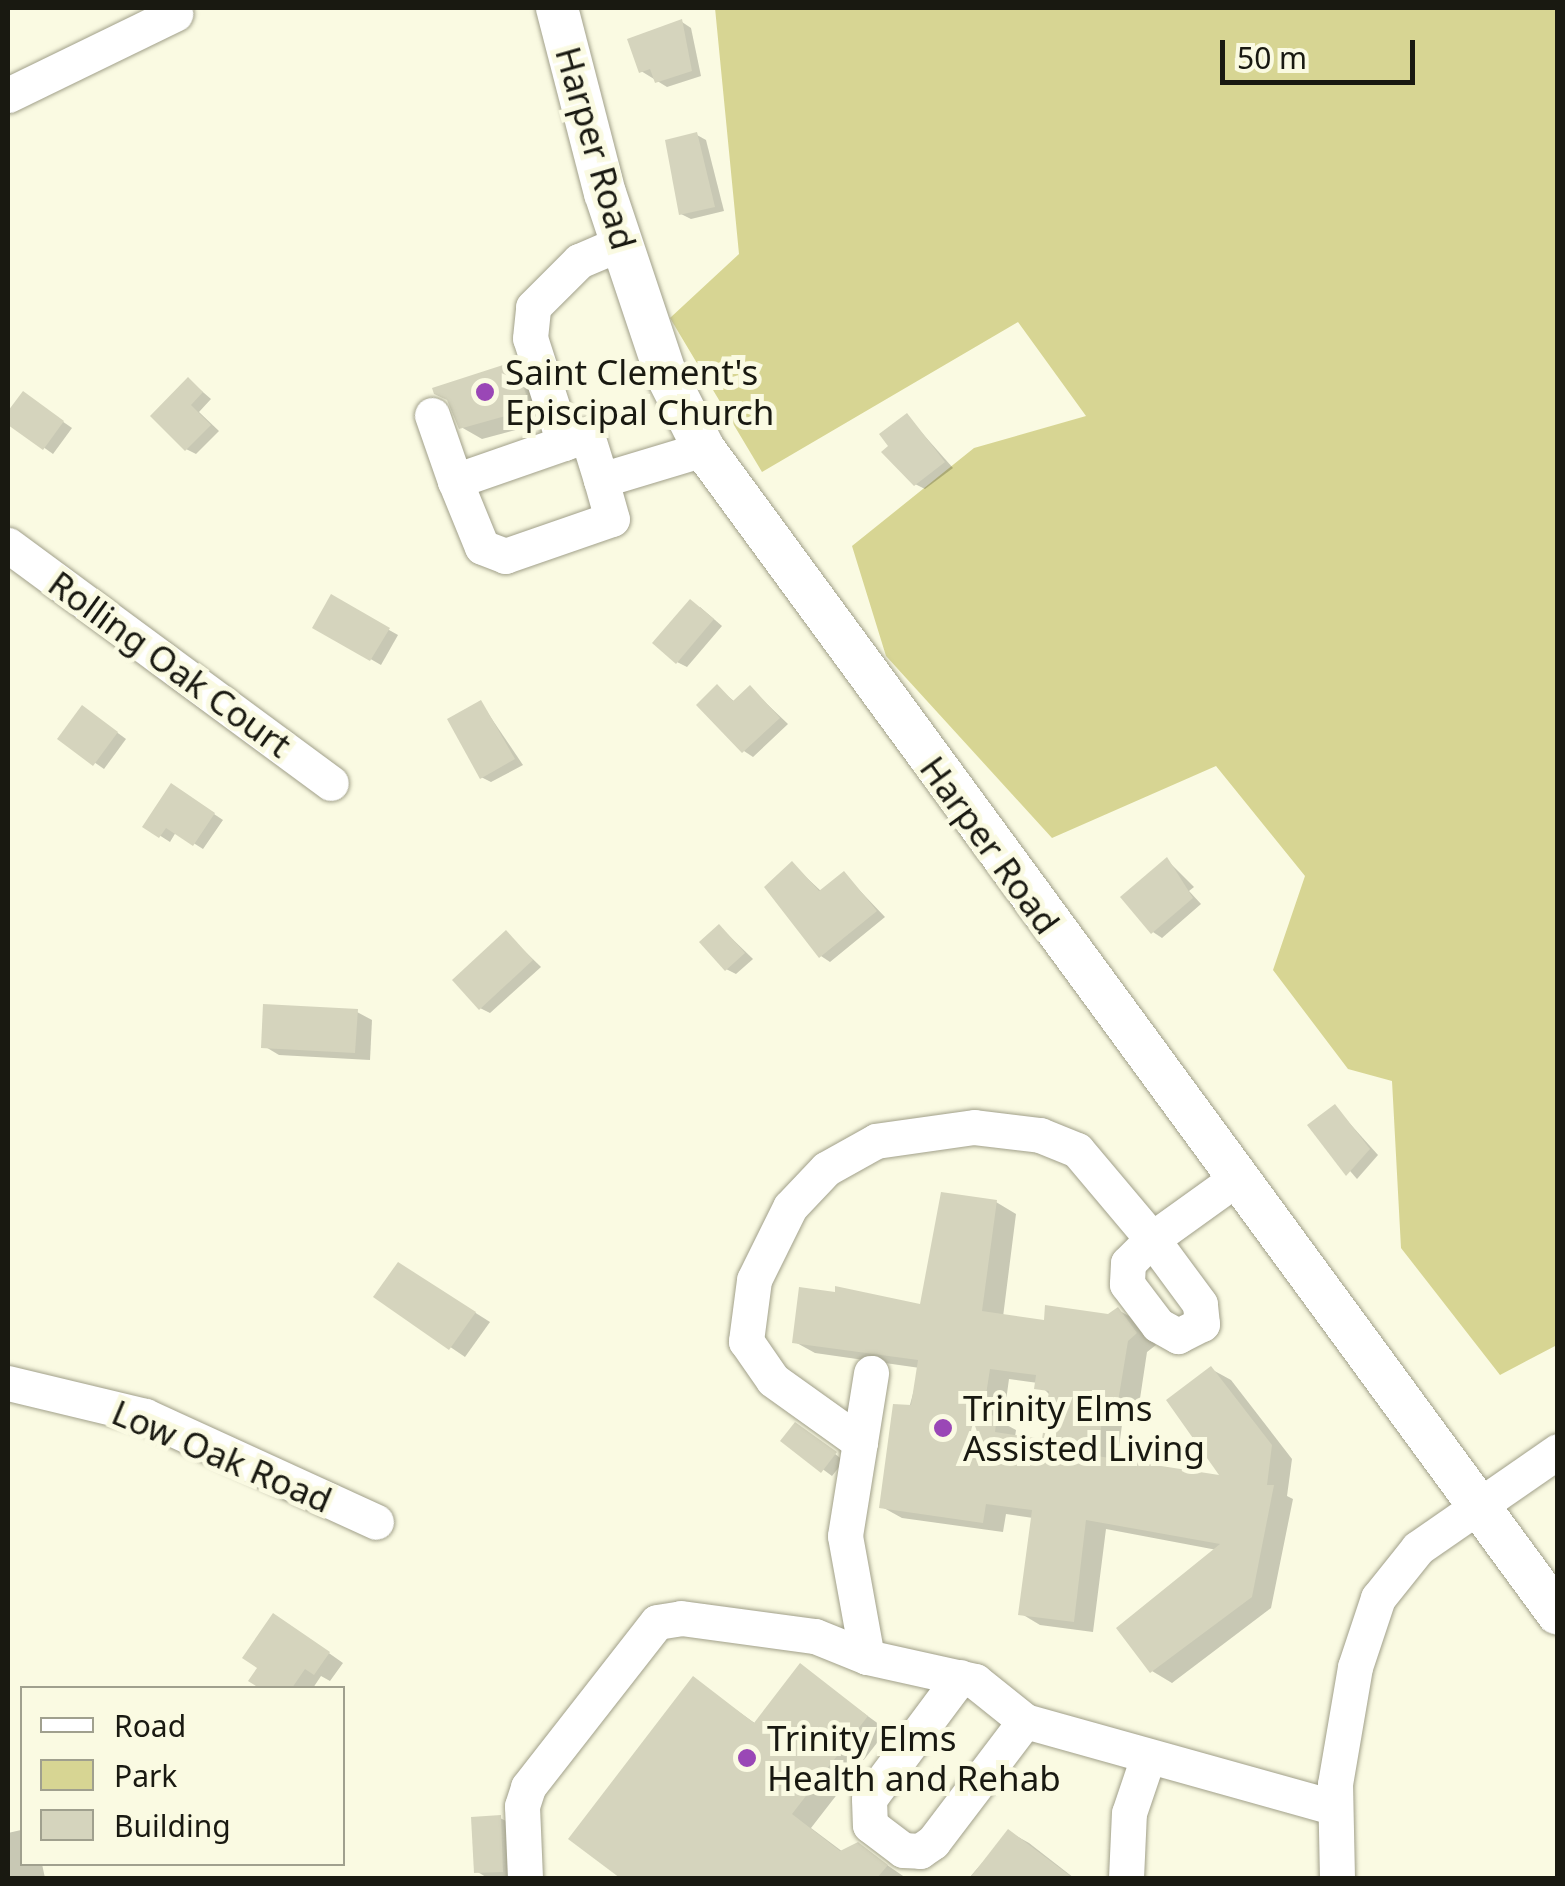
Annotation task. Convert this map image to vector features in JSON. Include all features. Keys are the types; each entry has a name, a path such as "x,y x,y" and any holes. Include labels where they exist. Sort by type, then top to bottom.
{"main road":[{"name":"Harper Road","path":"557,8 621,243 665,372 704,449 1476,1508 1557,1613"}],"street":[{"path":"8,95 175,14"},
{"path":"564,443 532,350 533,307 580,261 621,243"},
{"path":"432,415 455,480 482,547 505,556 612,518 587,435 455,480"},
{"path":"601,480 704,449"},
{"name":"Rolling Oak Court","path":"8,545 331,783"},
{"path":"860,1442 772,1380 749,1352 744,1327 754,1280 780,1224 812,1180 840,1158 876,1141 930,1129 1040,1135 1077,1150 1152,1239 1237,1178"},
{"path":"867,1656 845,1536 871,1372"},
{"name":"Low Oak Road","path":"8,1383 145,1416 376,1522"},
{"path":"1337,1878 1334,1807 1356,1666 1378,1598 1418,1548 1558,1451"},
{"path":"526,1878 522,1806 528,1787 657,1622 682,1618 814,1636 867,1656 960,1677 983,1686 1025,1721 1334,1807"},
{"path":"960,1677 869,1799 870,1825 903,1850 920,1851 933,1842 1025,1721"},
{"path":"1126,1878 1129,1813 1148,1756"}],"green space":[{"path":"715,8 1557,8 1557,1345 1500,1375 1401,1248 1392,1081 1348,1069 1273,970 1305,876 1216,766 1052,838 886,656 852,546 974,448 1086,416 1018,322 762,472 670,318 739,254"}],"building":[{"path":"682,19 692,71 655,83 650,69 639,73 627,39"},
{"path":"697,132 715,207 679,215 665,140"},
{"name":"Saint Clement's Episcipal Church","path":"515,361 531,409 459,429 447,400 434,394 432,388"},
{"path":"188,377 203,392 191,405 211,425 185,451 150,416"},
{"path":"23,391 64,421 43,450 8,425 8,411"},
{"path":"907,413 945,462 914,486 881,452 888,446 879,434"},
{"path":"331,594 390,628 370,661 312,628"},
{"path":"690,599 714,619 676,664 652,643"},
{"path":"717,684 733,701 750,685 780,718 742,753 696,705"},
{"path":"481,700 515,759 480,779 447,719"},
{"path":"82,705 118,732 93,766 57,739"},
{"path":"171,783 215,813 193,846 166,828 159,838 142,827"},
{"path":"1167,857 1193,898 1151,934 1120,897"},
{"path":"792,861 819,891 844,871 877,911 819,958 764,887"},
{"path":"719,924 745,953 725,971 699,942"},
{"path":"506,930 533,960 479,1010 452,980"},
{"path":"263,1004 358,1009 355,1053 261,1048"},
{"path":"1335,1104 1370,1149 1346,1176 1307,1125"},
{"name":"Trinity Elms Assisted Living","path":"941,1192 997,1200 982,1311 1044,1320 1045,1305 1108,1314 1118,1307 1137,1333 1128,1341 1118,1402 1105,1400 1097,1456 1219,1475 1166,1400 1211,1366 1272,1445 1267,1485 1274,1485 1252,1597 1150,1673 1116,1628 1220,1544 1086,1520 1074,1622 1018,1615 1032,1510 986,1504 983,1523 879,1508 893,1404 911,1405 918,1360 792,1343 799,1287 835,1292 835,1286 920,1304","holes":["990,1369 1036,1375 1034,1389 1049,1391 1042,1439 995,1432 997,1416 983,1414"]},
{"path":"398,1262 476,1312 449,1350 373,1297"},
{"path":"795,1422 837,1452 821,1473 780,1441"},
{"path":"273,1613 330,1652 314,1675 305,1669 293,1686 256,1686 248,1681 257,1668 242,1658"},
{"name":"Trinity Elms Health and Rehab","path":"800,1663 868,1716 792,1814 840,1851 858,1842 888,1865 877,1878 620,1878 568,1839 693,1676 754,1723"},
{"path":"501,1815 503,1872 474,1873 471,1817"},
{"name":"Trinity Elms Health and Rehab","path":"1008,1829 1073,1878 970,1878"}],"place":[{"name":"Saint Clement's Episcipal Church","path":"485,392"},
{"name":"Trinity Elms Assisted Living","path":"943,1428"},
{"name":"Trinity Elms Health and Rehab","path":"747,1758"}]}
